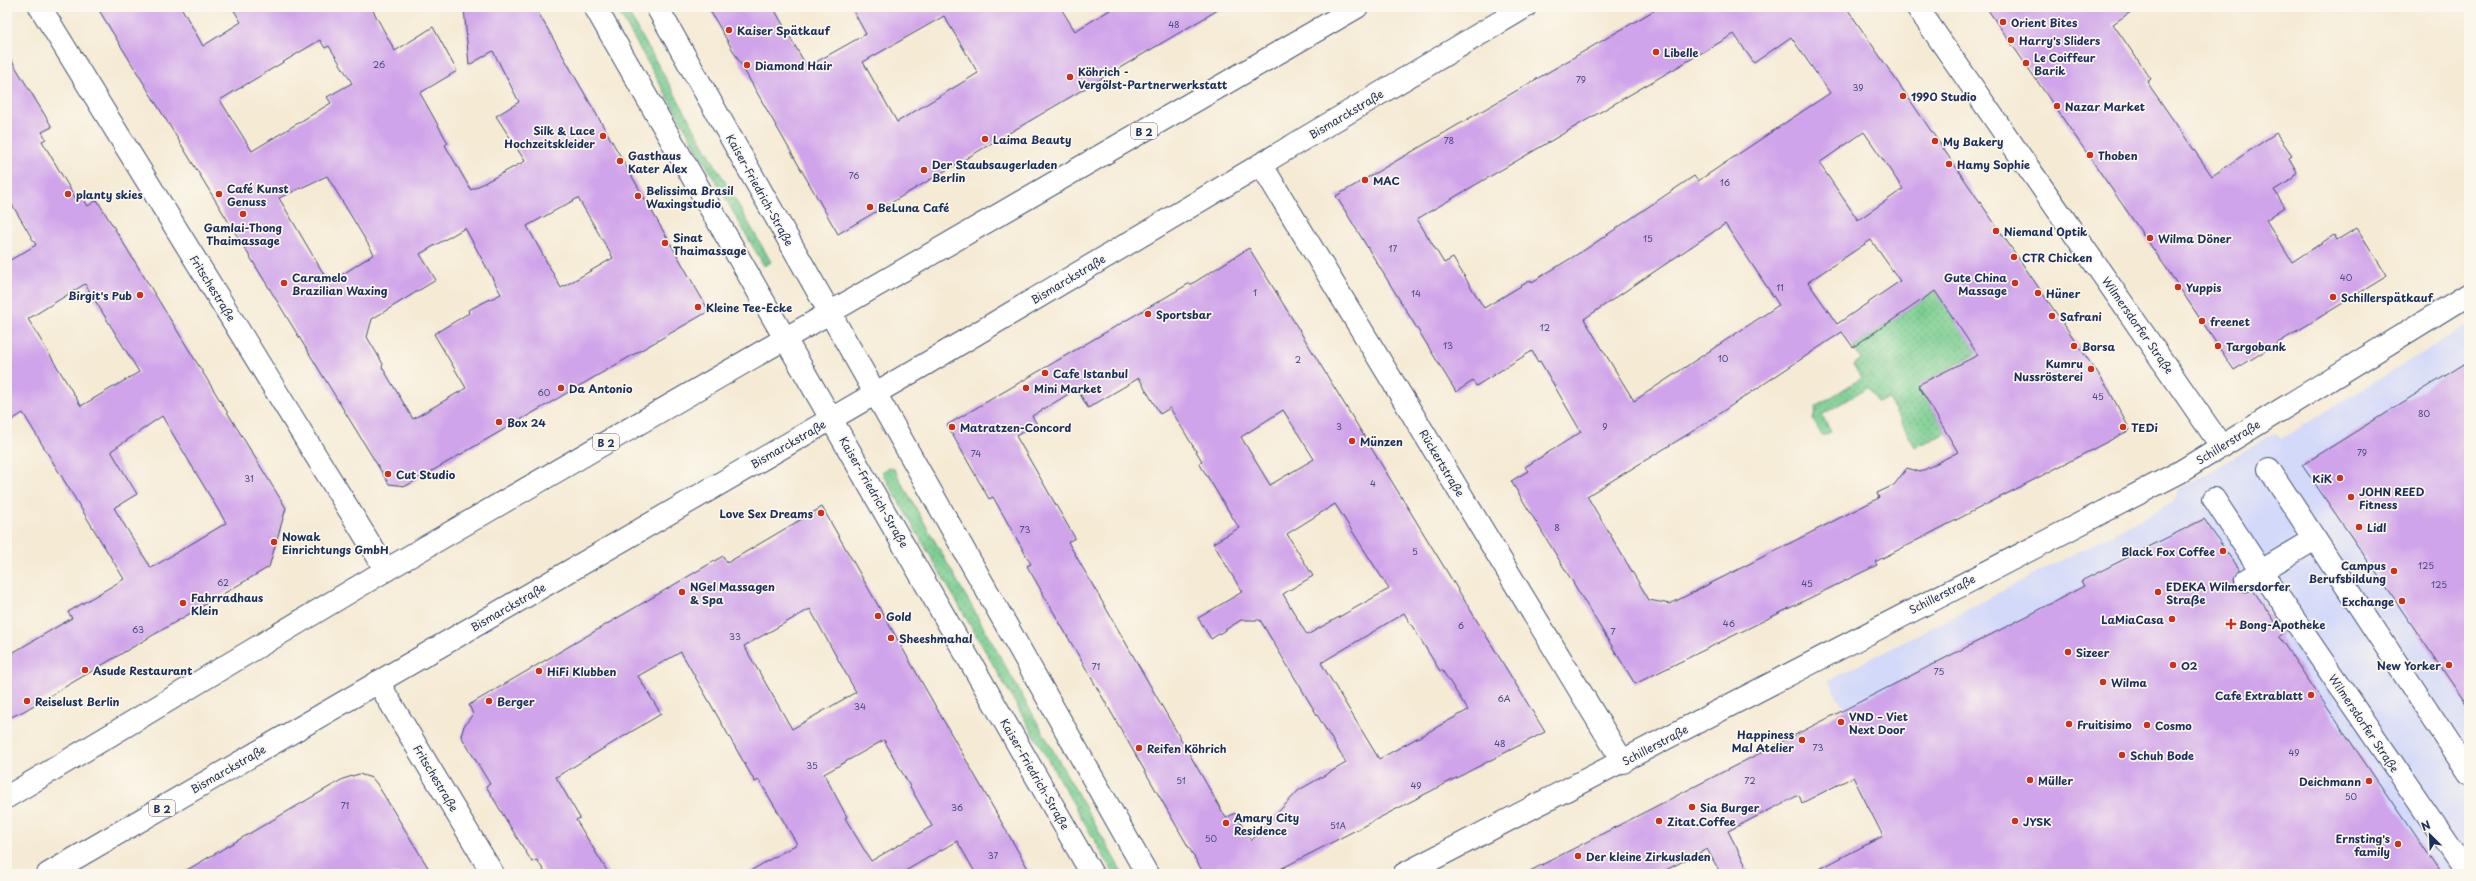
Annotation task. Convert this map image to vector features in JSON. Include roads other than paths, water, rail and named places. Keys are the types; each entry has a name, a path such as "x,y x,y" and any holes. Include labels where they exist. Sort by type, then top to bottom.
{"main road":[{"name":"Fritschestraße","path":"40,7 386,570"},
{"name":"Kaiser-Friedrich-Straße","path":"595,7 1092,874"},
{"name":"Kaiser-Friedrich-Straße","path":"657,7 1147,874"},
{"name":"B 2","path":"7,797 386,570 1357,7"},
{"name":"Bismarckstraße","path":"48,874 875,394 1525,7"},
{"name":"Wilmersdorfer Straße","path":"1917,7 2222,447"},
{"name":"Rückertstraße","path":"1261,164 1623,762"},
{"name":"Schillerstraße","path":"1404,874 1623,762 1923,604 2180,472 2469,294"},
{"path":"2269,469 2469,772"},
{"name":"Wilmersdorfer Straße","path":"2214,499 2254,576 2468,874"},
{"path":"2254,576 2315,539"},
{"name":"Fritschestraße","path":"378,682 494,874"}],"place":[{"name":"Orient Bites","path":"2003,22"},
{"name":"Kaiser Spätkauf","path":"729,30"},
{"name":"Harry's Sliders","path":"2011,40"},
{"name":"Libelle","path":"1656,52"},
{"name":"Le Coiffeur Barik","path":"2026,63"},
{"name":"Diamond Hair","path":"747,65"},
{"name":"Köhrich - Vergölst-Partnerwerkstatt","path":"1070,77"},
{"name":"1990 Studio","path":"1903,96"},
{"name":"Nazar Market","path":"2057,106"},
{"name":"Silk & Lace Hochzeitskleider","path":"603,136"},
{"name":"Laima Beauty","path":"985,139"},
{"name":"My Bakery","path":"1935,141"},
{"name":"Thoben","path":"2090,155"},
{"name":"Gasthaus Kater Alex","path":"620,161"},
{"name":"Hamy Sophie","path":"1949,164"},
{"name":"Der Staubsaugerladen Berlin","path":"924,170"},
{"name":"MAC","path":"1365,180"},
{"name":"planty skies","path":"68,194"},
{"name":"Café Kunst Genuss","path":"219,194"},
{"name":"Belissima Brasil Waxingstudio","path":"638,196"},
{"name":"BeLuna Café","path":"870,207"},
{"name":"Gamlai-Thong Thaimassage","path":"243,214"},
{"name":"Niemand Optik","path":"1996,231"},
{"name":"Wilma Döner","path":"2150,238"},
{"name":"Sinat Thaimassage","path":"665,243"},
{"name":"CTR Chicken","path":"2014,257"},
{"name":"Caramelo Brazilian Waxing","path":"284,283"},
{"name":"Gute China Massage","path":"2015,283"},
{"name":"Yuppis","path":"2178,287"},
{"name":"Hüner","path":"2038,293"},
{"name":"Birgit's Pub","path":"140,295"},
{"name":"Schillerspätkauf","path":"2333,297"},
{"name":"Kleine Tee-Ecke","path":"698,307"},
{"name":"Sportsbar","path":"1148,314"},
{"name":"Safrani","path":"2052,316"},
{"name":"freenet","path":"2202,321"},
{"name":"Borsa","path":"2074,346"},
{"name":"Targobank","path":"2218,346"},
{"name":"Kumru Nussrösterei","path":"2091,369"},
{"name":"Cafe Istanbul","path":"1045,373"},
{"name":"Da Antonio","path":"561,388"},
{"name":"Mini Market","path":"1026,388"},
{"name":"Box 24","path":"499,422"},
{"name":"Matratzen-Concord","path":"952,427"},
{"name":"TEDi","path":"2123,427"},
{"name":"Münzen","path":"1352,441"},
{"name":"Cut Studio","path":"388,474"},
{"name":"KiK","path":"2340,478"},
{"name":"JOHN REED Fitness","path":"2351,497"},
{"name":"Love Sex Dreams","path":"821,513"},
{"name":"Lidl","path":"2359,527"},
{"name":"Nowak Einrichtungs GmbH","path":"274,542"},
{"name":"Black Fox Coffee","path":"2223,551"},
{"name":"Campus Berufsbildung","path":"2394,571"},
{"name":"NGel Massagen & Spa","path":"682,592"},
{"name":"EDEKA Wilmersdorfer Straße","path":"2158,592"},
{"name":"Exchange","path":"2402,601"},
{"name":"Fahrradhaus Klein","path":"183,603"},
{"name":"Gold","path":"878,616"},
{"name":"LaMiaCasa","path":"2172,619"},
{"name":"Bong-Apotheke","path":"2231,624"},
{"name":"Sheeshmahal","path":"891,638"},
{"name":"Sizeer","path":"2068,652"},
{"name":"O2","path":"2173,665"},
{"name":"New Yorker","path":"2449,665"},
{"name":"Asude Restaurant","path":"85,670"},
{"name":"HiFi Klubben","path":"539,671"},
{"name":"Wilma","path":"2103,682"},
{"name":"Cafe Extrablatt","path":"2311,695"},
{"name":"Reiselust Berlin","path":"27,701"},
{"name":"Berger","path":"489,701"},
{"name":"VND – Viet Next Door","path":"1841,722"},
{"name":"Fruitisimo","path":"2069,724"},
{"name":"Cosmo","path":"2147,725"},
{"name":"Happiness Mal Atelier","path":"1802,740"},
{"name":"Reifen Köhrich","path":"1139,748"},
{"name":"Schuh Bode","path":"2122,755"},
{"name":"Müller","path":"2030,780"},
{"name":"Deichmann","path":"2369,781"},
{"name":"Sia Burger","path":"1692,807"},
{"name":"Zitat.Coffee","path":"1659,821"},
{"name":"JYSK","path":"2015,821"},
{"name":"Amary City Residence","path":"1226,823"},
{"name":"Ernsting's family","path":"2398,844"},
{"name":"Der kleine Zirkusladen","path":"1578,856"}]}
